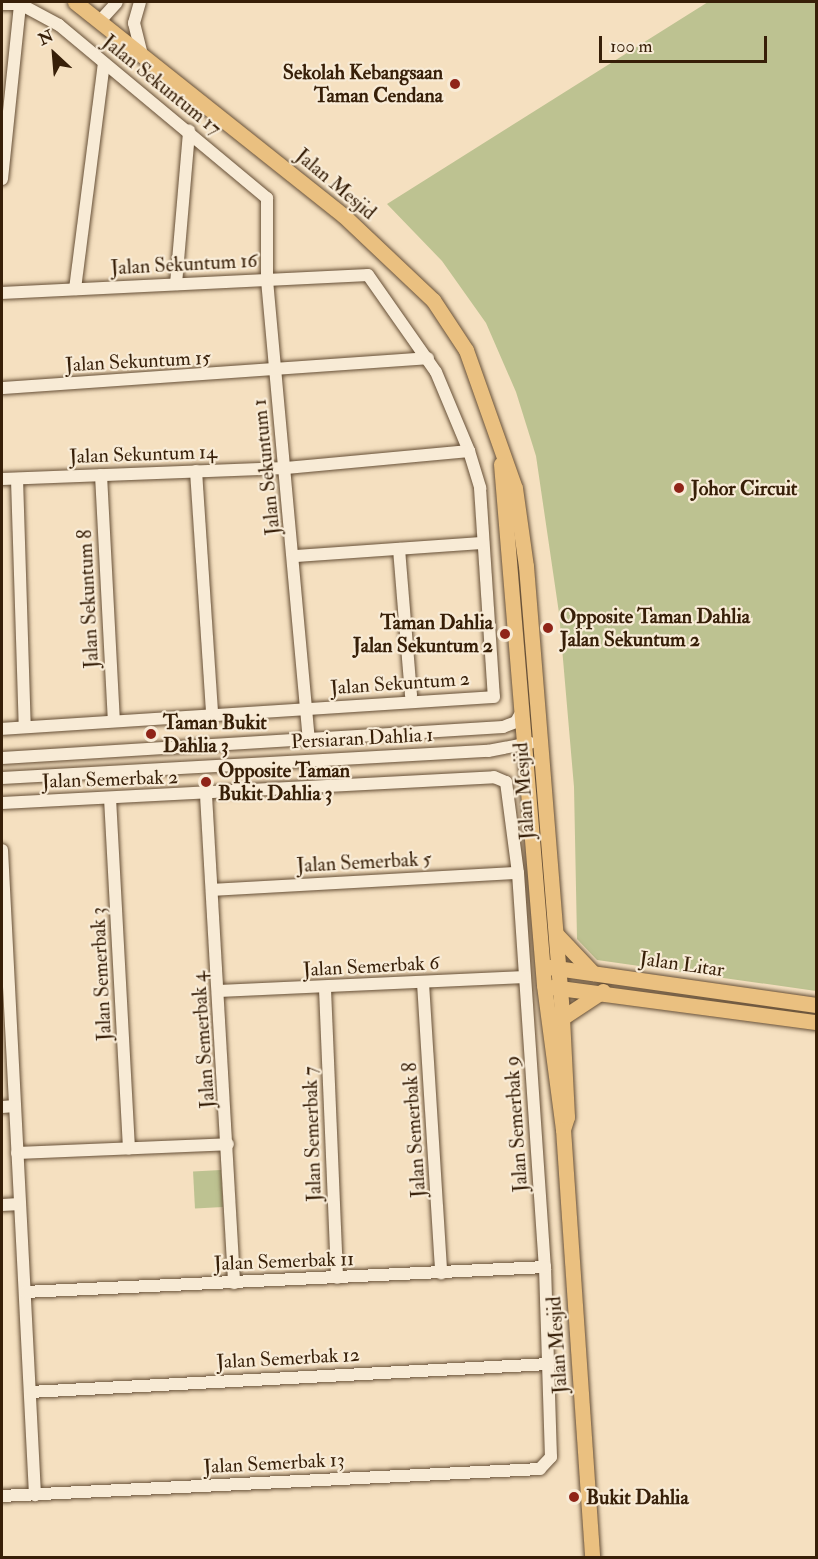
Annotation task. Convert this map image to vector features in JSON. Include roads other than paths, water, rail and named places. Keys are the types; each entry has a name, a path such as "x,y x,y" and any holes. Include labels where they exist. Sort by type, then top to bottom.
{"main road":[{"name":"Jalan Mesjid","path":"75,2 343,215 433,300 466,350 500,453 515,489 526,566 560,988 567,1117 563,1129 592,1557"},
{"name":"Jalan Mesjid","path":"500,453 523,709 544,985 557,1117 563,1129"},
{"path":"556,934 593,973"},
{"name":"Jalan Litar","path":"543,966 816,1005"},
{"name":"Jalan Litar","path":"544,985 603,991 816,1022"},
{"path":"562,1018 603,991"}],"street":[{"path":"100,21 117,2"},
{"path":"140,2 134,23 142,55"},
{"name":"Jalan Sekuntum 17","path":"2,4 20,4 48,17 262,191"},
{"path":"2,179 20,4"},
{"path":"75,289 104,64"},
{"path":"176,284 189,131"},
{"name":"Jalan Sekuntum 1","path":"262,191 268,206 267,279 295,556 309,740"},
{"name":"Jalan Sekuntum 16","path":"2,293 368,275"},
{"name":"Jalan Sekuntum 2","path":"2,729 494,697 480,488 470,451 428,358 368,275"},
{"name":"Jalan Sekuntum 15","path":"2,388 276,372 428,358"},
{"name":"Jalan Sekuntum 14","path":"2,479 286,468 470,451"},
{"path":"196,471 212,715"},
{"name":"Jalan Sekuntum 8","path":"100,475 114,721"},
{"path":"17,479 26,727"},
{"path":"295,556 483,543"},
{"path":"399,549 411,696"},
{"name":"Persiaran Dahlia 1","path":"2,758 511,726 523,709"},
{"path":"486,727 498,739 488,751"},
{"path":"526,747 540,734"},
{"name":"Persiaran Dahlia 1","path":"2,778 526,747"},
{"name":"Jalan Semerbak 2","path":"2,803 206,795 494,777 506,782"},
{"name":"Jalan Semerbak 9","path":"506,782 518,873 545,1267 549,1364 548,1464"},
{"name":"Jalan Semerbak 4","path":"206,795 228,1144 234,1282"},
{"name":"Jalan Semerbak 3","path":"110,798 129,1148"},
{"path":"2,850 3,905 35,1495"},
{"name":"Jalan Semerbak 5","path":"213,890 518,873"},
{"name":"Jalan Semerbak 6","path":"219,991 325,988 525,977"},
{"name":"Jalan Semerbak 8","path":"423,983 441,1274"},
{"name":"Jalan Semerbak 7","path":"325,988 338,1278"},
{"path":"2,1107 15,1106"},
{"path":"17,1154 228,1144"},
{"path":"2,1205 20,1203"},
{"name":"Jalan Semerbak 11","path":"25,1292 441,1274 545,1267"},
{"name":"Jalan Semerbak 12","path":"30,1392 549,1364"},
{"name":"Jalan Semerbak 13","path":"2,1497 540,1469 548,1464"}],"place":[{"name":"Sekolah Kebangsaan Taman Cendana","path":"455,84"},
{"name":"Johor Circuit","path":"679,488"},
{"name":"Opposite Taman Dahlia Jalan Sekuntum 2","path":"548,628"},
{"name":"Taman Dahlia Jalan Sekuntum 2","path":"505,634"},
{"name":"Taman Bukit Dahlia 3","path":"151,734"},
{"name":"Opposite Taman Bukit Dahlia 3","path":"206,782"},
{"name":"Bukit Dahlia","path":"574,1497"}]}
